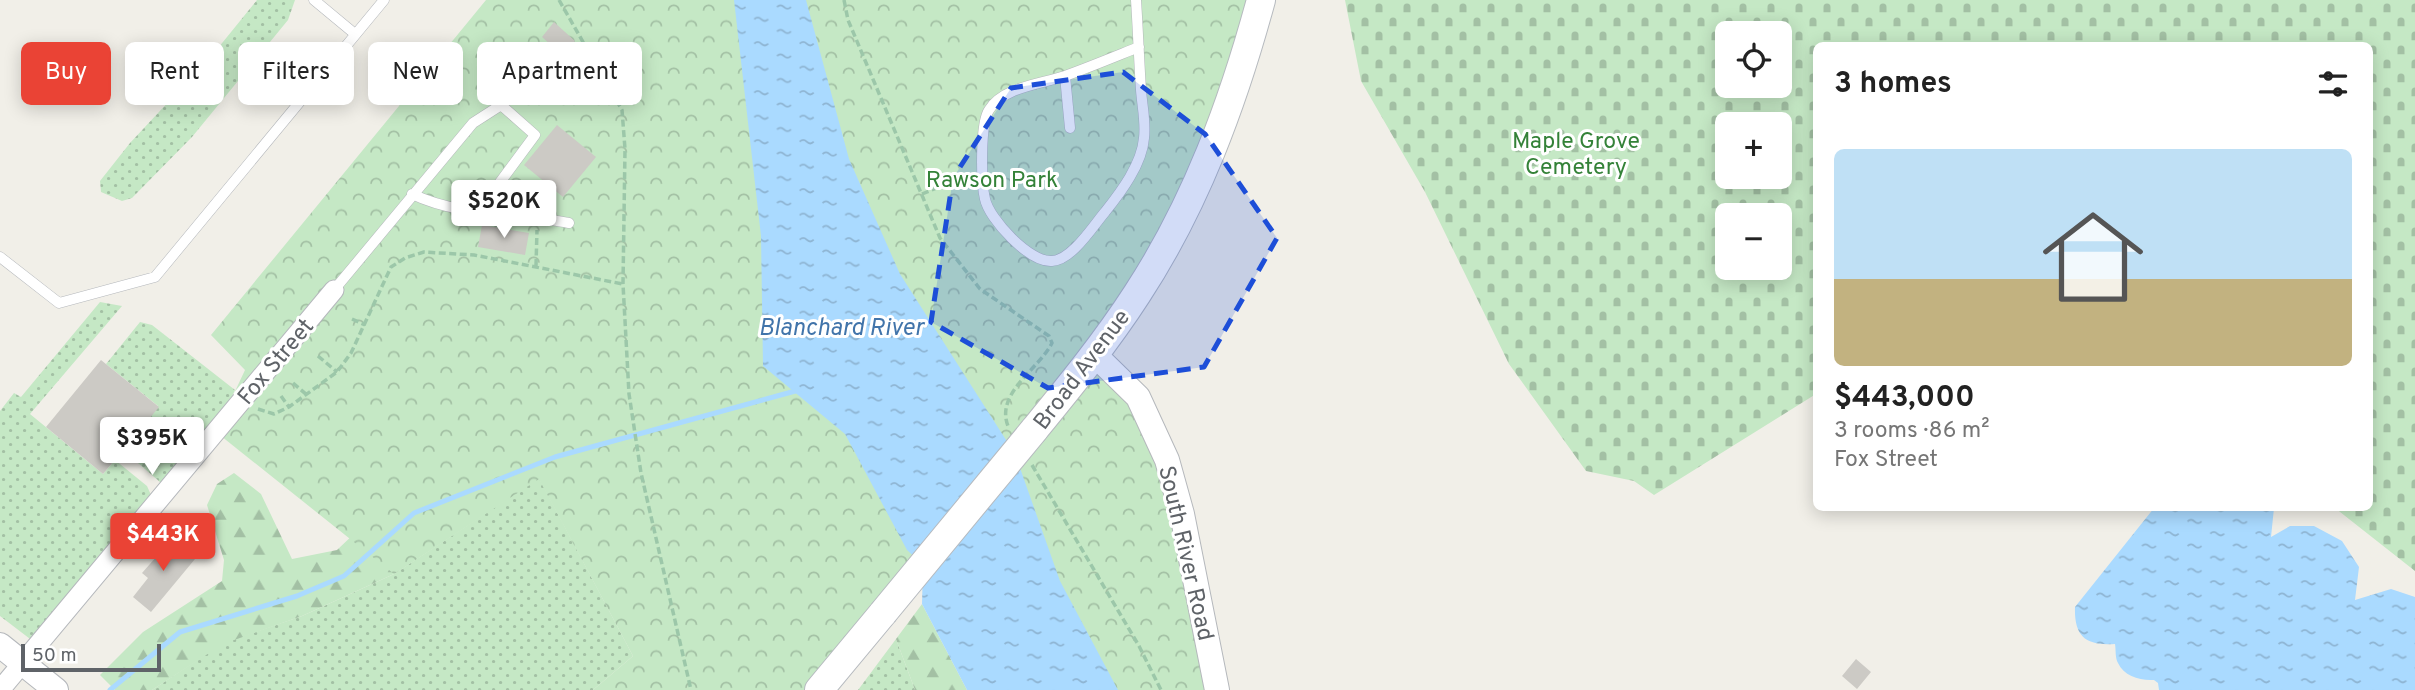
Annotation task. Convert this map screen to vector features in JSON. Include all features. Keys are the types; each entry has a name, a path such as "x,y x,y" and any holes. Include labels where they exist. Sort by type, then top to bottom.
{"main road":[{"name":"Broad Avenue","path":"819,690 1095,355 1138,294 1192,196 1229,106 1261,0"}],"street":[{"name":"Fox Street","path":"1,690 334,290"},
{"name":"South River Road","path":"1095,355 1138,397 1167,460 1182,514 1217,690"},
{"path":"0,645 56,690"}],"lane":[{"path":"314,0 355,34"},
{"path":"0,257 59,303 155,277 384,0"},
{"path":"1136,0 1139,47 1144,137 1141,156 1114,200 1077,247 1052,261 1035,258 1006,233 985,201 982,134 988,111 999,100 1013,92 1065,76 1139,47"},
{"path":"1065,76 1070,128"},
{"path":"334,290 473,123 500,105 535,135 478,212"},
{"path":"412,194 430,203 478,212 538,217 569,223"}],"path":[{"path":"559,0 622,110 625,149 623,284 629,394 641,473 691,690"},
{"path":"844,0 848,20 940,238 980,289 1049,336 1052,343 1047,352 1012,394 1005,408 1006,423 1024,440 1161,690"},
{"path":"922,194 954,181"},
{"path":"536,267 538,217"},
{"path":"243,399 274,414 307,395 337,372 351,353 391,267 405,258 424,252 474,255 623,284"},
{"path":"352,319 365,325"},
{"path":"318,356 337,372"},
{"path":"293,383 307,395"},
{"path":"281,396 289,407"}],"highlighted area":[{"path":"1123,72 1205,134 1277,238 1204,367 1048,388 931,322 953,178 1011,88"}],"green space":[{"path":"257,0 295,0 288,20 270,42 238,42 238,81 224,98 223,42"},
{"name":"Rawson Park","path":"486,0 1261,0 1209,158 1095,355 1138,397 1218,690 1038,690 951,532 819,690 593,690 633,656 539,479 394,574 216,432 245,370 211,335 400,105 463,105 463,42 452,42"},
{"name":"Maple Grove Cemetery","path":"1345,0 2415,0 2415,571 2339,511 2373,511 2373,42 1813,42 1813,396 1654,495 1634,481 1586,471 1509,364 1425,192 1361,81"},
{"path":"165,105 218,105 192,137 132,198 122,201 101,192 100,181"},
{"path":"100,302 122,306 30,414 103,474 115,460 147,486 155,504 38,645 0,616 0,411 14,393 21,397"},
{"path":"140,322 152,325 235,390 216,432 168,489 123,450 158,406 106,364"},
{"path":"234,473 261,494 292,559 337,550 414,477 539,478 394,574 302,616 223,644 152,690 115,690 100,675 143,632 222,581 224,560 207,505 217,484"},
{"path":"539,478 633,656 593,690 152,690 223,643 302,616 394,574"},
{"path":"922,604 967,690 915,690 896,639"},
{"path":"896,639 915,690 858,690"}],"water":[{"name":"Blanchard River","path":"734,0 806,0 849,159 900,274 1015,454 1060,581 1118,690 967,690 922,604 923,565 907,550 845,434 763,366 761,236"},
{"path":"2152,511 2274,511 2271,537 2290,526 2314,526 2342,541 2359,567 2355,600 2391,589 2415,597 2415,690 2159,690 2158,683 2154,680 2143,680 2121,668 2117,661 2115,644 2096,643 2084,638 2077,626 2075,607"}],"building":[{"path":"554,22 575,41 548,42 542,37"},
{"path":"557,125 596,157 563,197 524,165"},
{"path":"482,225 529,233 525,255 478,247"},
{"path":"101,360 159,407 103,474 46,427"},
{"path":"167,536 195,559 151,612 133,597 148,578 142,573 157,556 153,554"},
{"path":"1856,659 1871,672 1857,689 1842,676"}],"waterway":[{"path":"110,690 180,632 297,596 344,576 414,513 555,457 799,390"}]}
